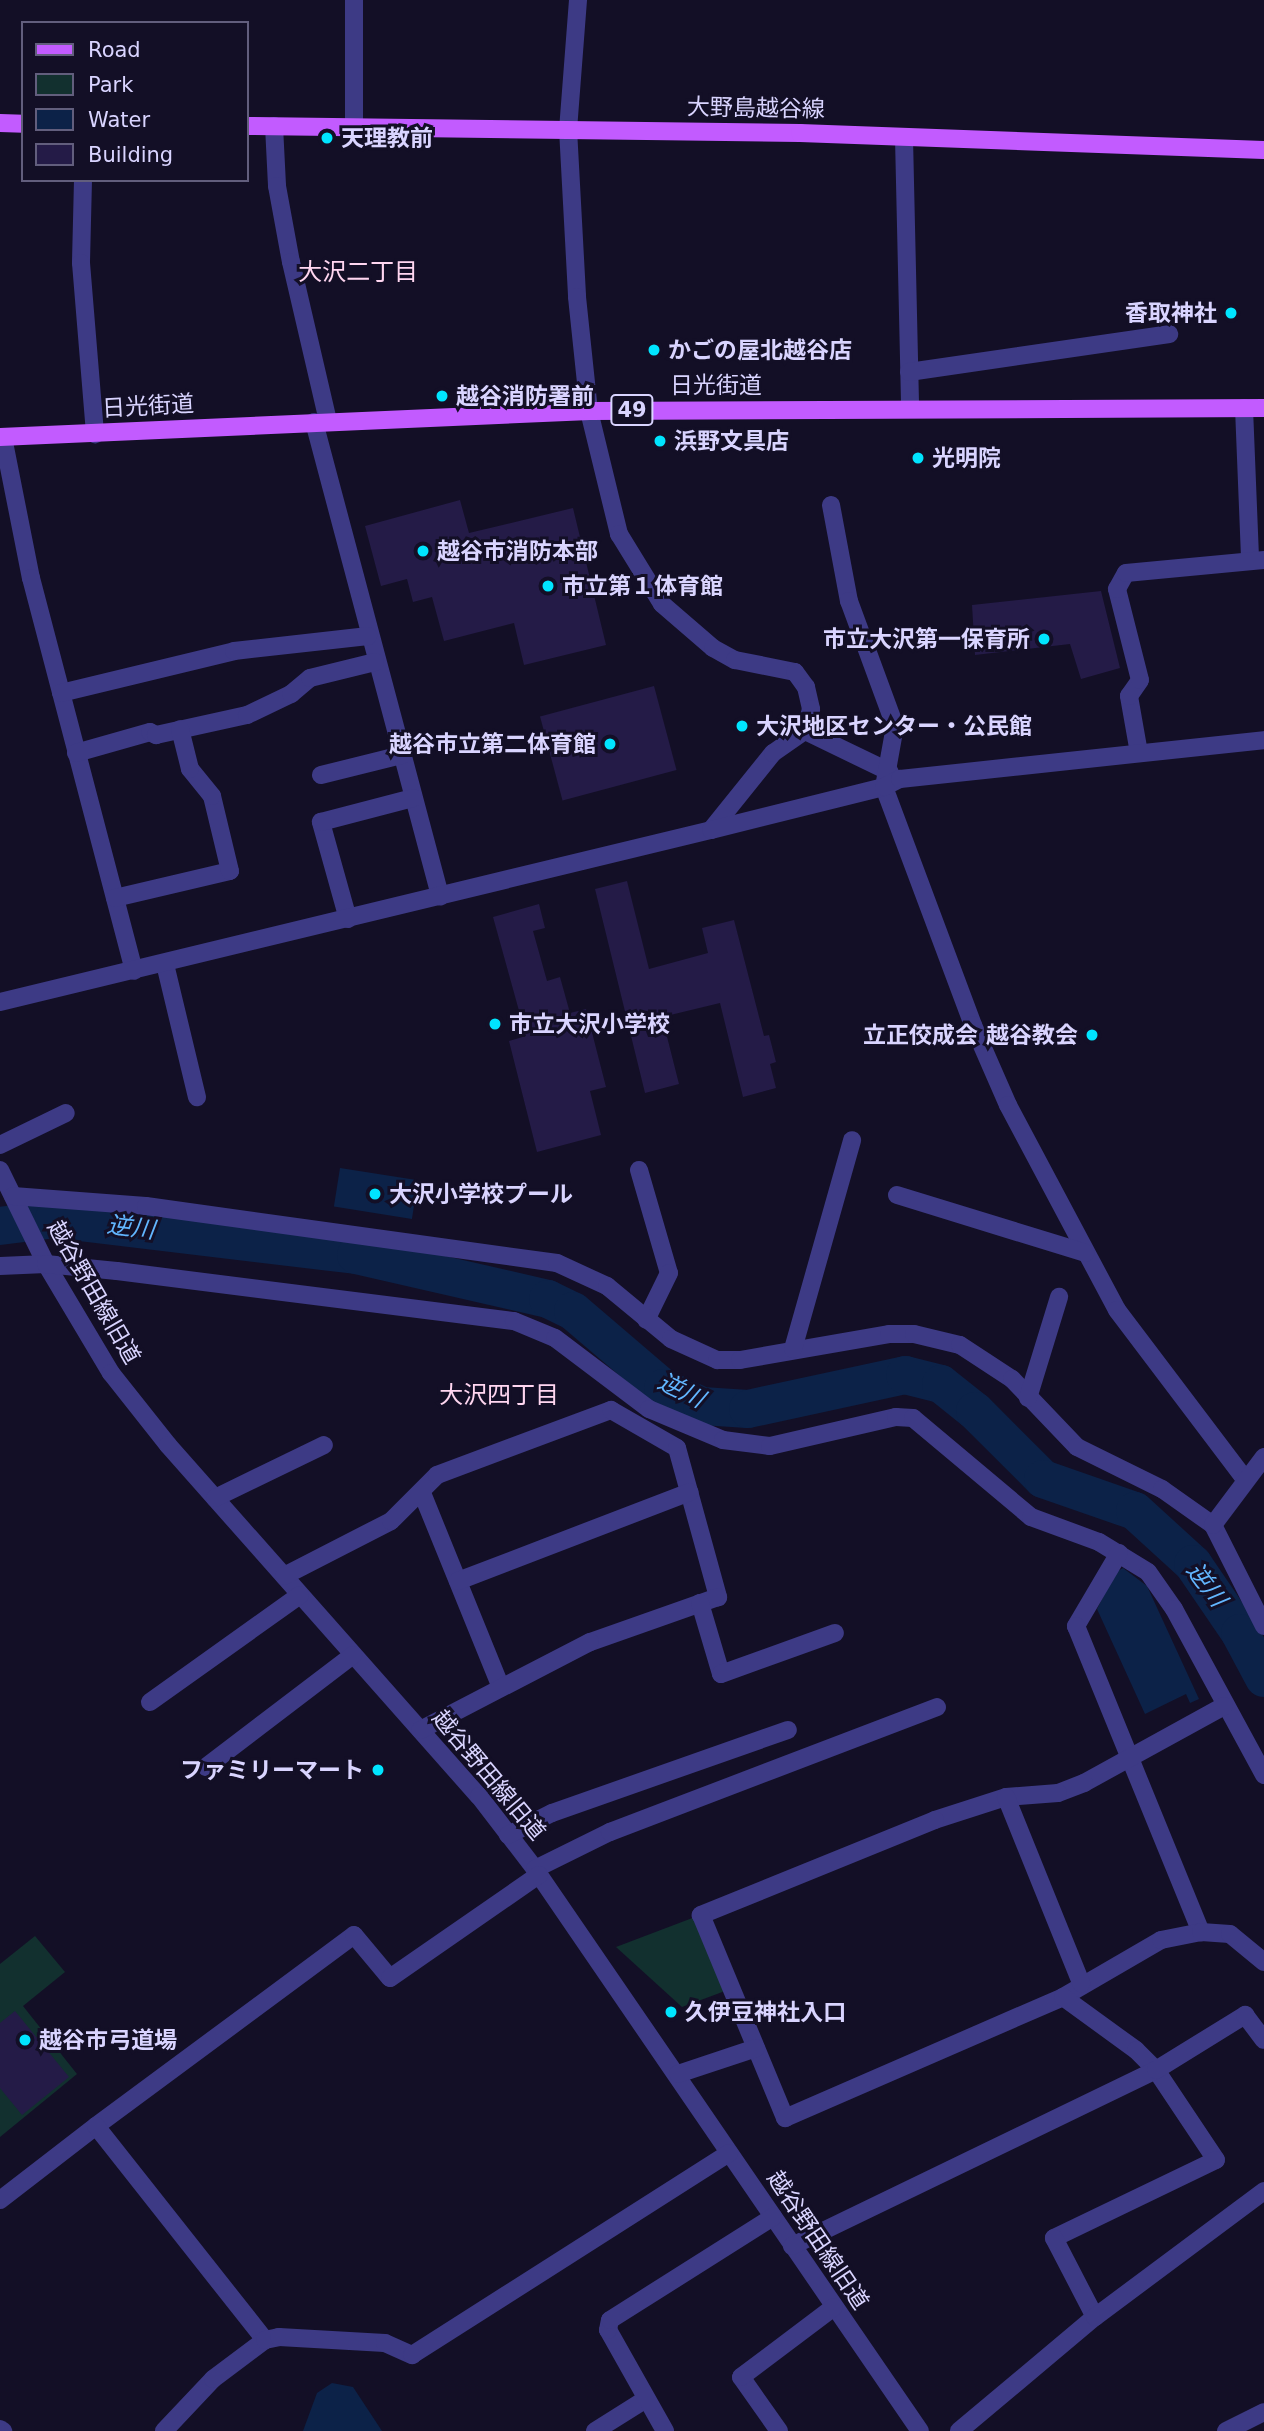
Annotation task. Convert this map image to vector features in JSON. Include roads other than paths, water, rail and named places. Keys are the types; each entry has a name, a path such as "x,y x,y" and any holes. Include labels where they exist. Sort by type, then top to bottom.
{"main road":[{"path":"0,123 21,124"},
{"name":"大野島越谷線","path":"248,125 568,128 1264,150"},
{"name":"日光街道","path":"1,437 589,411 1264,408"}],"street":[{"path":"354,0 354,126"},
{"path":"578,0 568,128 576,297 589,411 620,534 662,604 713,648 735,660 795,672 807,687 811,709 805,731 773,753 711,830"},
{"path":"274,126 277,186 321,422 368,636 440,897"},
{"path":"904,138 911,409"},
{"path":"83,182 81,263 96,434"},
{"path":"909,372 1169,334"},
{"path":"1139,752 1129,696 1140,680 1117,589 1126,573 1257,560 1244,408"},
{"path":"1,437 76,753 134,971"},
{"path":"831,505 849,601 895,726 887,780 973,1025 1085,1253 1121,1317 1244,1478"},
{"path":"61,692 234,651 368,636"},
{"path":"76,753 150,732 180,729 247,715 290,694 310,678 375,662"},
{"path":"115,898 230,871 212,796 190,769 180,729"},
{"path":"805,731 887,780"},
{"path":"0,1002 711,830 887,780 1264,740"},
{"path":"321,775 402,755"},
{"path":"348,919 321,822 413,798"},
{"path":"165,964 197,1097"},
{"path":"0,1144 66,1113"},
{"path":"793,1349 852,1140"},
{"path":"639,1170 669,1273 646,1320"},
{"path":"7,1186 558,1263 607,1286 671,1339 717,1360 740,1360 889,1334 933,1337 982,1356 1077,1447 1162,1489 1213,1525 1264,1626"},
{"name":"越谷野田線旧道","path":"7,1186 43,1258 116,1381 509,1835 678,2074 914,2428"},
{"path":"897,1195 1085,1253"},
{"path":"0,1266 43,1258 514,1321 555,1338 649,1409 723,1440 770,1446 896,1417 913,1418 1031,1517 1119,1553 1148,1572 1162,1589 1264,1776"},
{"path":"1028,1398 1059,1297"},
{"path":"284,1576 391,1521 422,1493 437,1475 611,1410 677,1448 718,1597 590,1642 420,1730"},
{"path":"215,1498 324,1445"},
{"path":"1213,1525 1244,1478 1264,1457"},
{"path":"458,1581 690,1492"},
{"path":"422,1493 501,1688"},
{"path":"1119,1553 1076,1626 1120,1740 1130,1754 1201,1932"},
{"path":"150,1702 300,1594"},
{"path":"700,1604 721,1674 835,1633"},
{"path":"206,1766 353,1654"},
{"path":"1224,1706 1130,1754 1084,1783 1058,1793 1006,1797 934,1820 701,1915 785,2118 1063,1997 1081,1983 1161,1940 1201,1932 1230,1934 1264,1962"},
{"path":"0,2200 354,1935 390,1978 537,1872 610,1832 937,1707"},
{"path":"509,1835 552,1814 788,1730"},
{"path":"1006,1797 1081,1983"},
{"path":"1063,1997 1136,2050 1156,2070 1216,2160 1054,2238 1095,2317"},
{"path":"792,2246 1156,2070 1245,2015 1264,2040"},
{"path":"678,2074 756,2048"},
{"path":"96,2126 265,2340"},
{"path":"163,2431 214,2379 265,2340 279,2337 385,2343 412,2355 729,2153"},
{"path":"959,2431 1095,2317 1264,2191"},
{"path":"664,2431 608,2330 610,2320 773,2217"},
{"path":"779,2431 741,2377 834,2308"},
{"path":"595,2431 646,2399"},
{"path":"1226,2431 1264,2412"}],"water":[{"name":"大沢小学校プール","path":"340,1168 418,1180 412,1219 334,1207"},
{"path":"1123,1568 1147,1586 1199,1699 1190,1703 1186,1694 1145,1714 1097,1609 1116,1572"},
{"path":"332,2383 353,2387 382,2431 303,2431 317,2393"}],"waterway":[{"name":"逆川","path":"0,1226 54,1219 356,1255 548,1299 573,1311 663,1388 702,1406 748,1409 905,1375 941,1384 975,1411 1043,1479 1135,1511 1193,1564 1240,1633 1264,1678"}],"place":[{"name":"天理教前","path":"327,138"},
{"name":"香取神社","path":"1231,313"},
{"name":"かごの屋北越谷店","path":"654,350"},
{"name":"越谷消防署前","path":"442,396"},
{"name":"浜野文具店","path":"660,441"},
{"name":"光明院","path":"918,458"},
{"name":"越谷市消防本部","path":"423,551"},
{"name":"市立第１体育館","path":"548,586"},
{"name":"市立大沢第一保育所","path":"1044,639"},
{"name":"大沢地区センター・公民館","path":"742,726"},
{"name":"越谷市立第二体育館","path":"610,744"},
{"name":"市立大沢小学校","path":"495,1024"},
{"name":"立正佼成会 越谷教会","path":"1092,1035"},
{"name":"大沢小学校プール","path":"375,1194"},
{"name":"ファミリーマート","path":"378,1770"},
{"name":"久伊豆神社入口","path":"671,2012"},
{"name":"越谷市弓道場","path":"25,2040"}],"district":[{"name":"大沢二丁目","path":"358,273"},
{"name":"大沢四丁目","path":"499,1396"}]}
